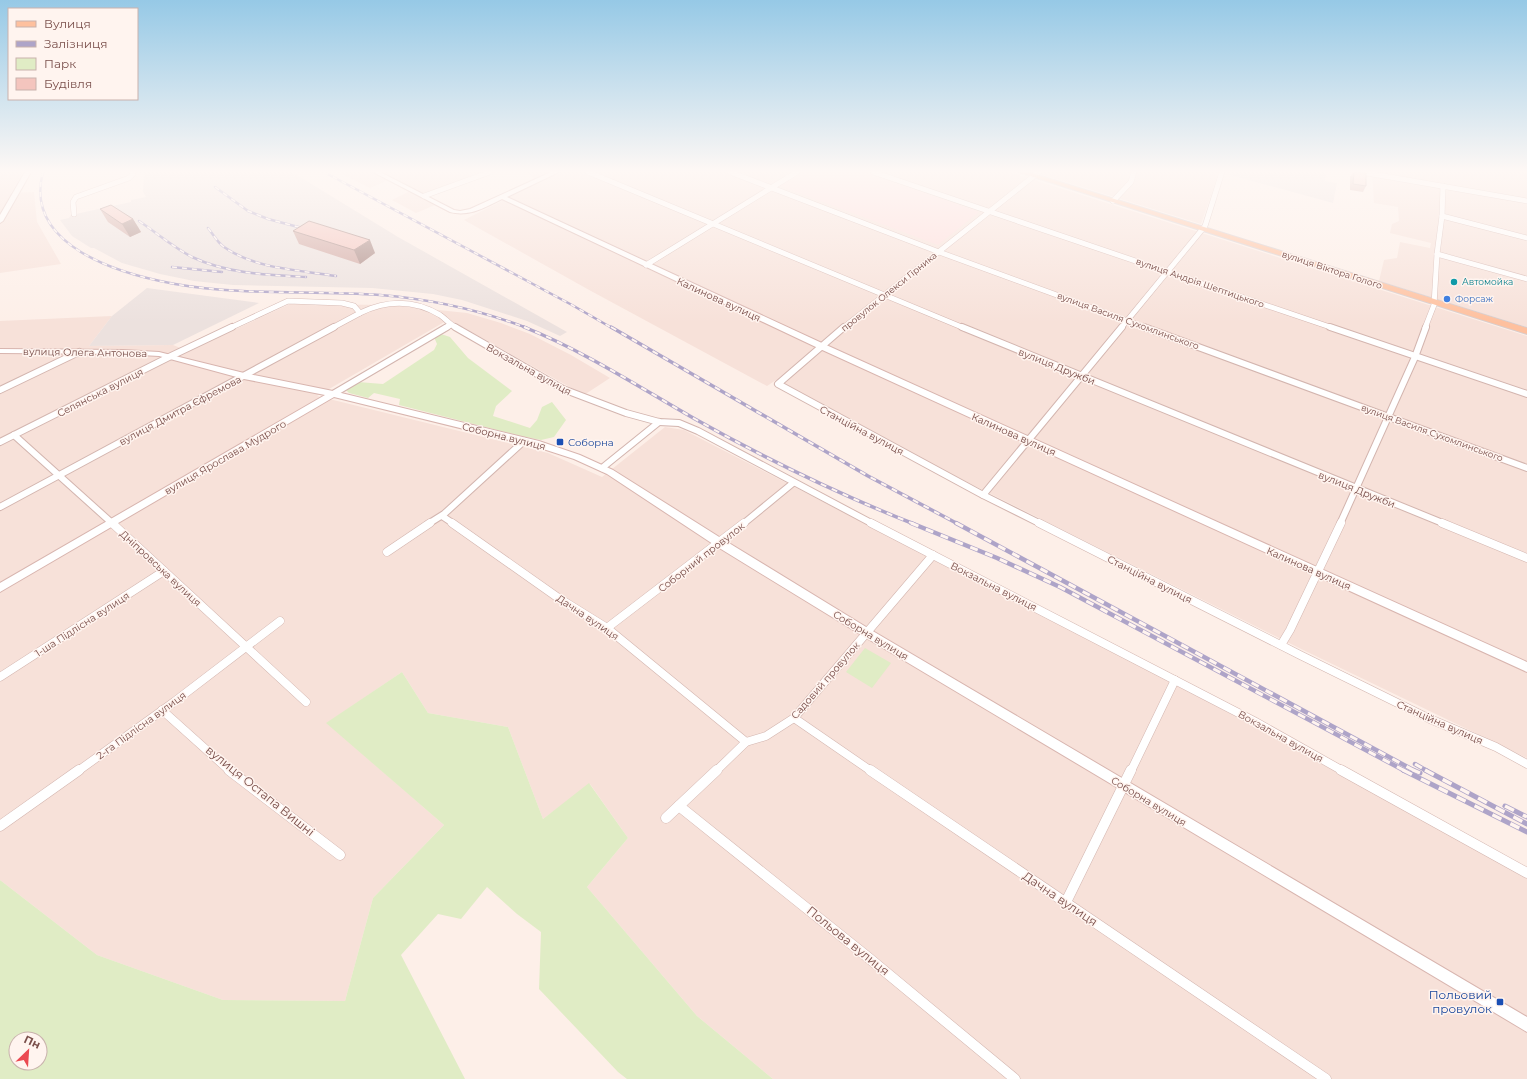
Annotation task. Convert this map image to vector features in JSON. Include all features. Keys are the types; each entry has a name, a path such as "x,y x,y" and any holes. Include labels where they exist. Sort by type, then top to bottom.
{"main road":[{"name":"вулиця Віктора Голого","path":"1182,222 1527,331"}],"street":[{"name":"Калинова вулиця","path":"556,222 821,346 1527,667"},
{"name":"вулиця Дружби","path":"709,222 885,296 1527,558"},
{"path":"646,265 716,222"},
{"name":"вулиця Василя Сухомлинського","path":"861,222 1527,468"},
{"name":"провулок Олекси Гірника","path":"778,384 821,346 977,222"},
{"name":"вулиця Андрія Шептицького","path":"1021,222 1527,394"},
{"path":"983,495 1203,229 1206,222"},
{"path":"1281,645 1290,630 1357,489 1415,357 1435,302 1437,254 1441,222"},
{"path":"1467,222 1527,238"},
{"path":"1437,254 1527,279"},
{"name":"Селянська вулиця","path":"0,442 169,357 288,301 342,303 354,306 360,313"},
{"name":"вулиця Дмитра Єфремова","path":"0,507 374,306 400,302 430,310 447,320 451,325"},
{"name":"вулиця Ярослава Мудрого","path":"0,588 451,325"},
{"name":"Вокзальна вулиця","path":"451,325 563,390 626,413 659,422 680,423 698,431 793,483 1254,721 1527,873"},
{"name":"вулиця Олега Антонова","path":"0,351 138,352 169,357"},
{"path":"0,390 79,352"},
{"name":"Соборна вулиця","path":"169,357 244,376 333,394 524,441 566,452 602,468 720,543 867,633 1527,1026"},
{"name":"Станційна вулиця","path":"778,384 983,495 1430,719 1496,747 1527,764"},
{"path":"602,468 659,422"},
{"name":"Дніпровська вулиця","path":"14,435 306,702"},
{"path":"387,552 442,516 524,441"},
{"name":"Соборний провулок","path":"607,628 720,543 793,483"},
{"name":"Дачна вулиця","path":"442,516 557,597 607,628 746,742"},
{"name":"Садовий провулок","path":"666,818 746,742 766,736 794,718 933,555"},
{"name":"1-ша Підлісна вулиця","path":"0,677 164,571"},
{"name":"2-га Підлісна вулиця","path":"0,826 162,710 280,621"},
{"path":"1066,902 1175,680"},
{"name":"вулиця Остапа Вишні","path":"162,710 240,779 340,855"},
{"name":"Дачна вулиця","path":"794,718 1326,1079"},
{"name":"Польова вулиця","path":"679,806 864,954 1015,1079"}],"shaded area":[{"path":"0,222 37,222 61,264 0,273"},
{"path":"62,222 374,222 567,332 560,336 527,321 462,300 433,294 372,288 233,285 194,281 160,274 122,263 94,248 91,248 72,236"},
{"path":"468,222 1168,222 1527,336 1527,758 1297,647 949,473 776,380 767,386 591,291"},
{"path":"877,222 966,222 938,245"},
{"path":"1396,222 1527,222 1527,327 1379,281 1384,260 1397,258 1400,242 1430,248 1431,243 1390,233 1392,224"},
{"path":"147,288 259,303 173,345 89,346 112,316"},
{"path":"290,304 390,305 467,313 501,323 530,334 571,355 610,378 584,395 459,325 446,321 317,396 548,453 602,477 665,427 684,430 1187,690 1527,877 1527,1079 773,1079 697,1016 587,887 628,838 590,784 543,819 508,727 428,713 402,672 327,723 444,825 373,898 345,1001 223,1000 97,955 0,880 0,321 112,316 89,346 173,345 188,351"}],"green space":[{"path":"441,334 450,337 468,358 512,391 496,406 493,416 530,428 537,420 542,407 552,402 566,420 554,437 541,440 521,436 399,405 400,399 374,393 368,398 349,393 346,390 358,382 383,384 434,350 437,344 434,337"},
{"path":"865,648 891,663 872,688 846,672"},
{"path":"402,672 428,713 508,727 543,819 589,783 628,838 587,887 697,1016 773,1079 627,1079 618,1072 539,989 541,932 517,914 487,887 461,919 438,914 401,955 465,1079 0,1079 0,880 97,955 223,1000 345,1001 373,898 444,825 326,723"}],"building":[{"path":"307,222 313,222 370,240 354,250 293,231"}],"railway":[{"path":"50,222 61,237 81,252 104,264 128,273 175,284 226,290 380,295 417,299 455,306 524,327"},
{"path":"141,222 178,249 206,263 248,273 306,277"},
{"path":"281,222 302,228"},
{"path":"418,222 612,328"},
{"path":"208,228 224,247 249,260 278,268 336,276"},
{"path":"172,267 222,272"},
{"path":"524,327 590,358 695,419 775,462 858,501 914,524"},
{"path":"611,327 868,476 958,524"},
{"path":"911,523 997,558 1060,587 1405,771"},
{"path":"956,523 1414,770"},
{"path":"1415,764 1427,771"},
{"path":"1414,770 1420,773"},
{"path":"1425,770 1527,824"},
{"path":"1405,771 1527,832"},
{"path":"1505,806 1527,817"}],"place":[{"name":"Автомойка","path":"1454,282"},
{"name":"Форсаж","path":"1447,299"},
{"name":"Соборна","path":"560,442"},
{"name":"Польовий провулок","path":"1500,1002"}]}
